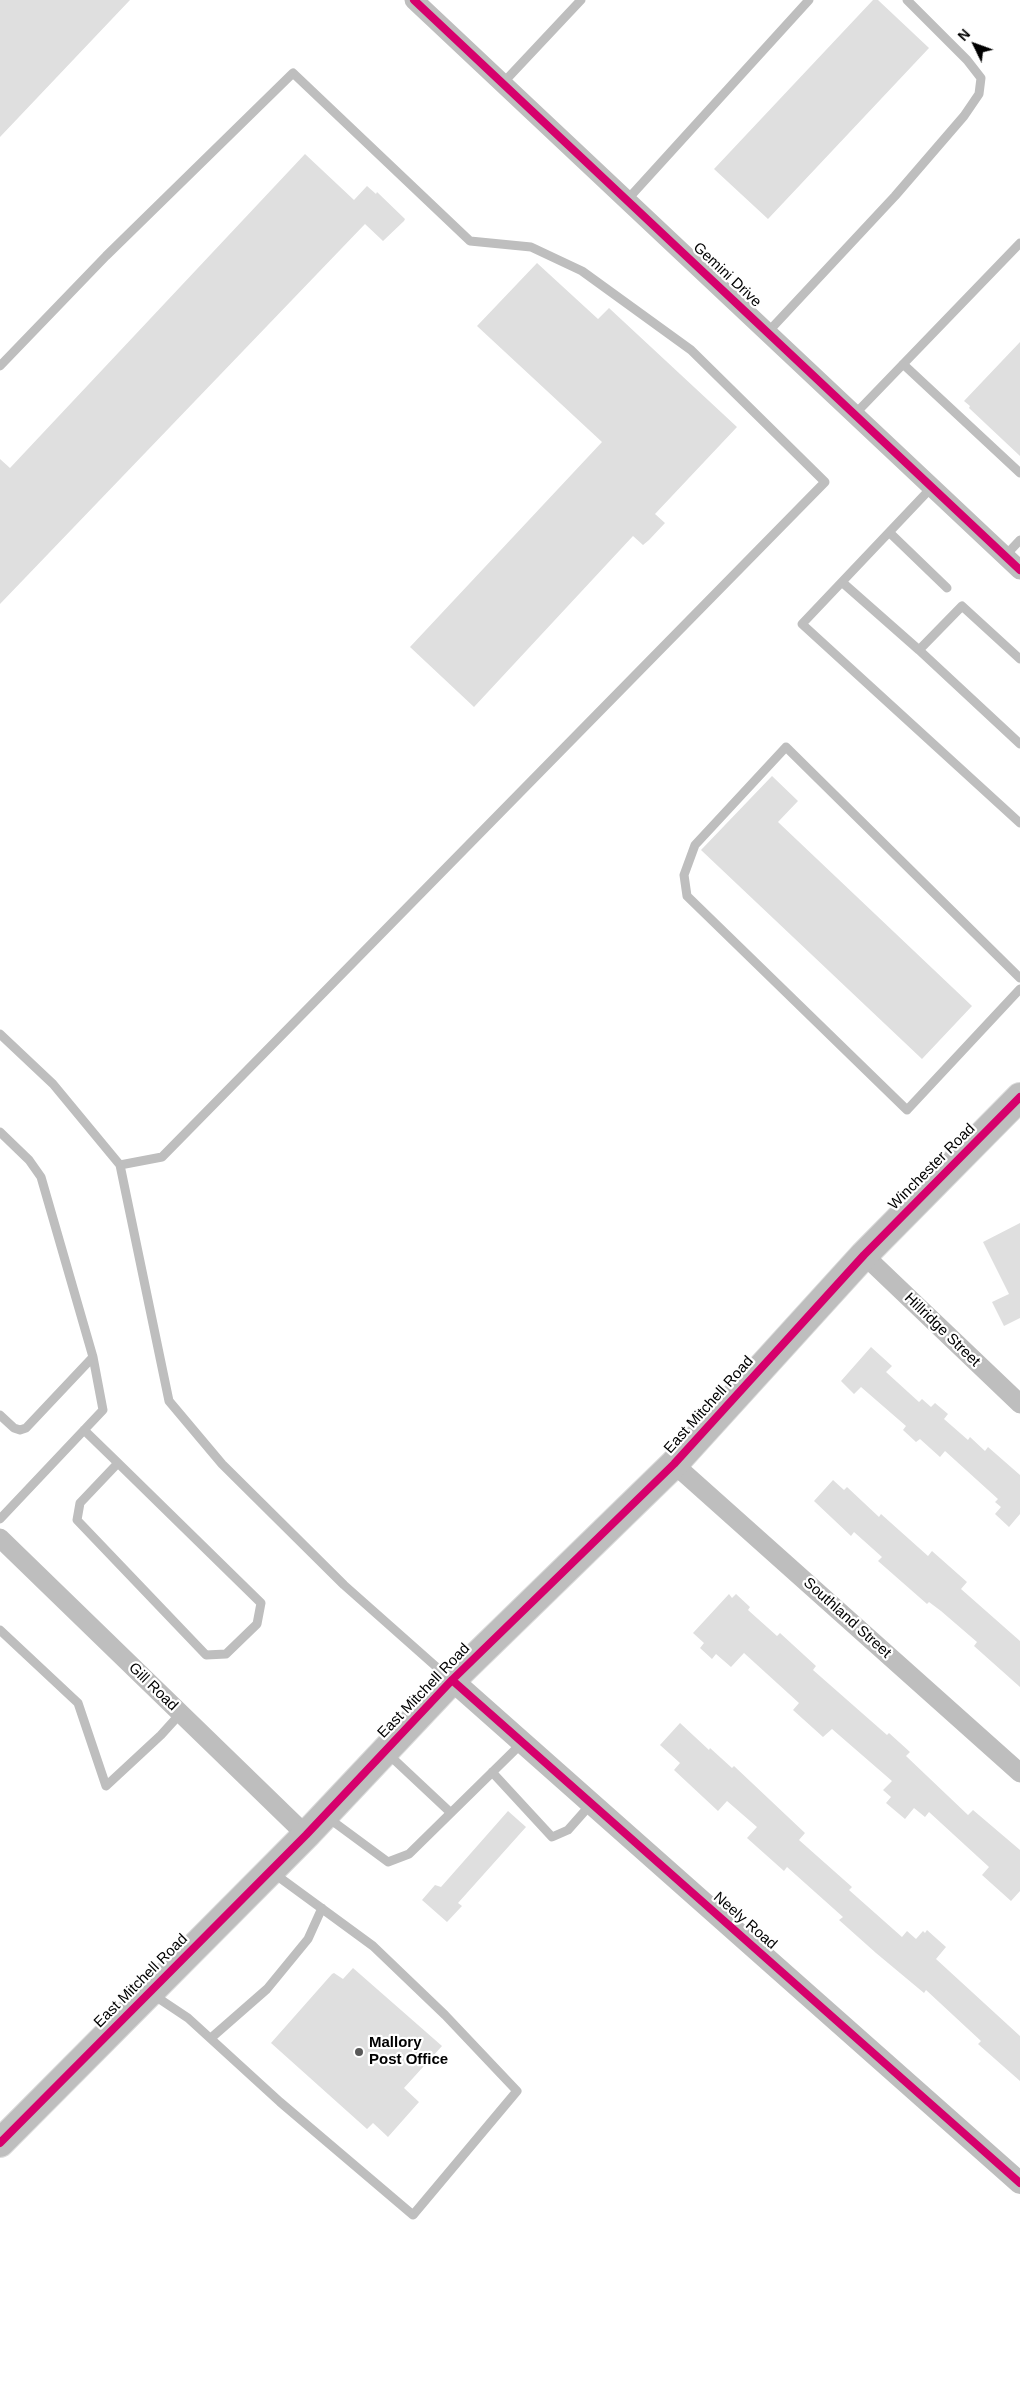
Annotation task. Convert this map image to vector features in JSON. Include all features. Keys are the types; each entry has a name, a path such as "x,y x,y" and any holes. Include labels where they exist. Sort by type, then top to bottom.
{"main road":[{"name":"Winchester Road","path":"864,1255 1020,1097"},
{"name":"East Mitchell Road","path":"0,2143 306,1836 452,1680 674,1464 864,1255"}],"street":[{"name":"Gemini Drive","path":"414,0 1020,570"},
{"name":"Hillridge Street","path":"864,1255 1020,1404"},
{"name":"Southland Street","path":"674,1464 1020,1772"},
{"name":"Gill Road","path":"0,1538 306,1836"},
{"name":"Neely Road","path":"452,1680 1020,2183"}],"lane":[{"path":"502,83 580,0"},
{"path":"627,200 809,0"},
{"path":"768,332 895,196 964,116 978,94 981,78 967,60 907,0"},
{"path":"0,366 106,256 292,74 470,241 531,247 582,271 691,350 825,482 162,1157 120,1165"},
{"path":"855,414 1014,247 1020,243"},
{"path":"903,364 1020,473"},
{"path":"932,487 843,583 802,624 1020,823"},
{"path":"890,533 947,588"},
{"path":"1005,556 1020,540"},
{"path":"843,583 919,650 1020,744"},
{"path":"919,650 962,606 1020,659"},
{"path":"1020,978 786,748 695,845 684,875 687,896 907,1110 1020,989"},
{"path":"0,1034 53,1084 120,1165 169,1401 222,1464 344,1585 452,1680"},
{"path":"0,1132 29,1160 41,1178 94,1357 103,1410 0,1519"},
{"path":"0,1415 14,1428 20,1430 26,1428 94,1357"},
{"path":"84,1430 118,1463 261,1603 257,1624 226,1654 206,1655 76,1520 80,1503 118,1463"},
{"path":"0,1630 78,1703 106,1786 154,1742 180,1714"},
{"path":"325,1815 388,1862 409,1854 522,1742"},
{"path":"385,1751 451,1813"},
{"path":"492,1772 552,1837 568,1830 591,1804"},
{"path":"150,1992 188,2018 280,2102 413,2215 517,2091 446,2015 373,1946 271,1871"},
{"path":"211,2038 267,1989 308,1939 322,1908"}],"building":[{"path":"0,0 130,0 0,137"},
{"path":"873,0 878,0 929,48 768,219 714,169"},
{"path":"305,154 354,200 367,186 376,194 377,192 405,219 404,221 383,241 365,224 0,604 0,459 10,468"},
{"path":"537,263 598,319 609,308 737,427 655,514 665,523 643,545 633,536 474,707 410,647 602,442 477,326"},
{"path":"1020,342 1020,456 964,401"},
{"path":"772,776 798,801 778,822 972,1006 922,1059 701,850"},
{"path":"1020,1223 1020,1318 1004,1326 992,1302 1009,1294 983,1242"},
{"path":"871,1347 892,1366 886,1372 919,1402 922,1399 931,1407 935,1403 948,1414 944,1419 968,1440 970,1437 985,1451 988,1447 1020,1475 1020,1514 1009,1527 995,1514 1001,1507 995,1502 998,1499 945,1451 940,1457 920,1439 916,1442 903,1430 906,1426 861,1387 854,1394 841,1381"},
{"path":"833,1480 844,1490 847,1487 879,1517 881,1514 928,1556 932,1551 967,1582 961,1589 1020,1641 1020,1687 974,1646 977,1642 941,1611 929,1602 927,1604 878,1561 882,1557 854,1532 851,1536 814,1501"},
{"path":"729,1594 732,1598 736,1594 750,1607 748,1610 777,1636 780,1633 816,1666 813,1670 887,1735 889,1733 910,1752 906,1756 968,1815 973,1810 1020,1850 1020,1891 1011,1901 982,1875 989,1867 929,1812 925,1817 914,1808 905,1819 886,1803 891,1797 883,1790 892,1781 832,1729 823,1737 793,1710 799,1703 744,1653 731,1667 716,1654 712,1659 700,1648 704,1643 693,1633"},
{"path":"680,1723 709,1750 710,1748 732,1768 734,1766 805,1833 799,1840 852,1887 849,1890 902,1937 907,1931 916,1939 923,1931 925,1933 927,1930 946,1947 936,1959 1020,2036 1020,2081 978,2044 981,2041 926,1990 924,1993 876,1953 839,1920 843,1917 787,1867 784,1871 747,1838 757,1827 727,1801 718,1811 674,1770 680,1763 660,1745"},
{"path":"508,1811 526,1827 458,1903 462,1906 447,1922 422,1900 435,1885 441,1887"},
{"name":"Mallory Post Office","path":"353,1968 442,2046 404,2088 419,2102 388,2137 373,2123 367,2129 271,2043 332,1974 334,1973 343,1979"}],"cycle path":[{"path":"414,0 1020,570"},
{"path":"0,2143 306,1835 452,1680 674,1464 864,1255 1020,1097"},
{"path":"452,1680 1020,2183"}],"place":[{"name":"Mallory Post Office","path":"359,2052"}]}
